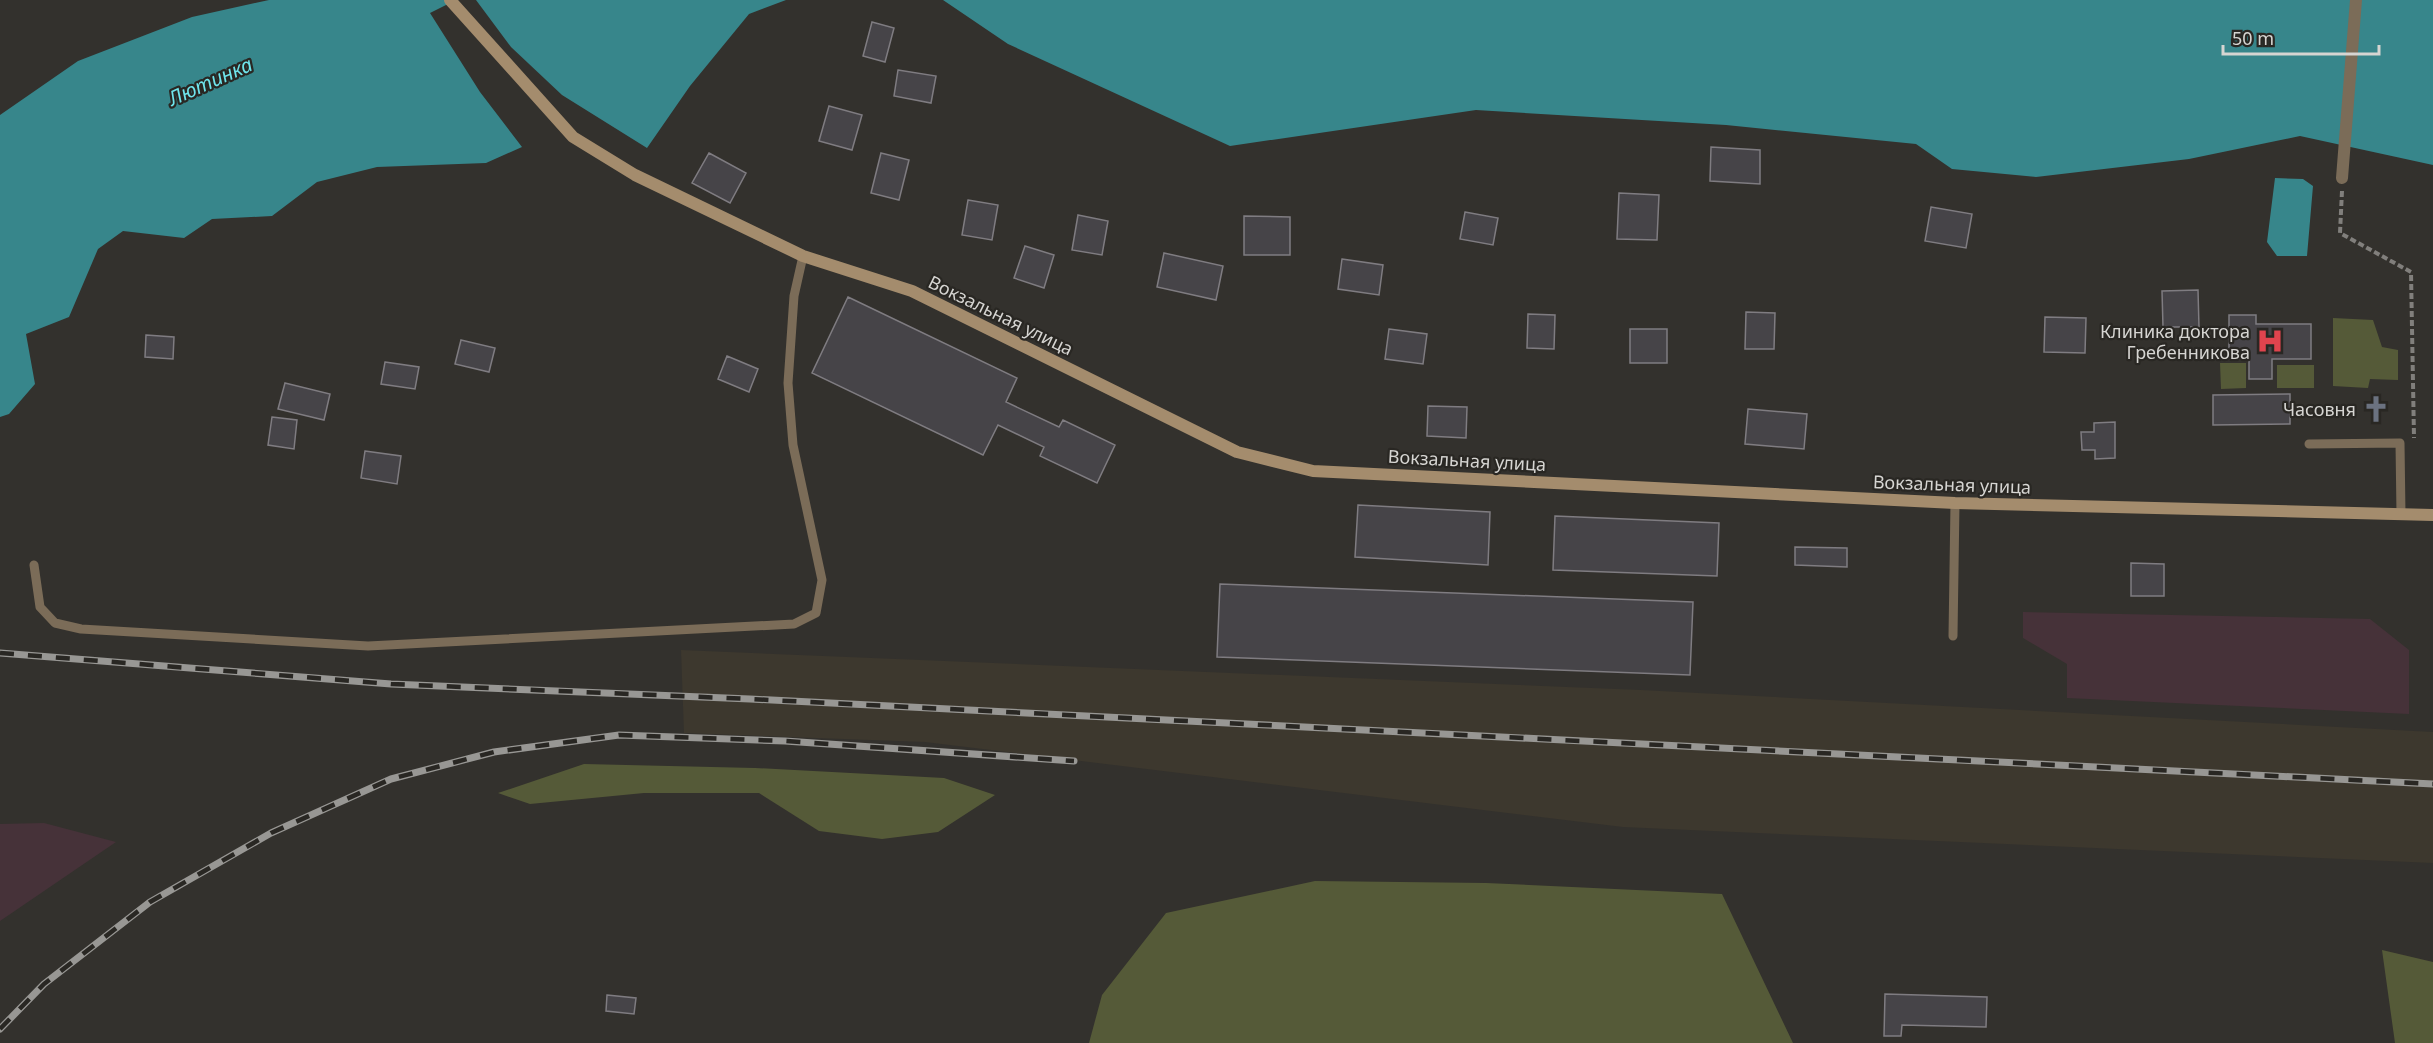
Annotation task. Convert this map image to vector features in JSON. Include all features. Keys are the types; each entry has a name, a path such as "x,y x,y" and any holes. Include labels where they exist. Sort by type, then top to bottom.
{"main road":[{"name":"Вокзальная улица","path":"450,0 573,137 635,175 803,256 912,291 1238,452 1313,471 1954,503 2433,515"}],"street":[{"path":"2342,178 2356,0"}],"lane":[{"path":"34,565 40,607 55,623 81,629 368,646 794,624 816,613 822,580 793,445 788,383 794,296 803,256"},
{"path":"2309,444 2400,443 2402,513"},
{"path":"1953,636 1954,503"}],"path":[{"path":"2342,178 2340,233 2411,272 2414,445"}],"shaded area":[{"path":"2023,612 2370,619 2409,650 2409,714 2067,698 2067,664 2023,638"},
{"path":"681,650 1641,690 2433,732 2433,863 1623,827 925,742 684,733"},
{"path":"44,823 116,842 0,921 0,824"}],"green space":[{"path":"2333,318 2373,320 2382,347 2398,350 2398,380 2370,379 2368,388 2333,386"},
{"path":"2220,363 2246,363 2246,388 2221,389"},
{"path":"2277,365 2314,365 2314,388 2277,388"},
{"path":"584,764 755,768 944,778 995,795 938,832 882,839 819,831 759,793 644,793 530,804 498,793"},
{"path":"1315,881 1486,883 1722,894 1793,1043 1089,1043 1102,995 1166,913"},
{"path":"2382,950 2433,962 2433,1043 2395,1043"}],"water":[{"name":"Лютинка","path":"269,0 456,0 430,13 480,92 522,147 486,163 377,167 317,182 272,216 212,219 184,238 123,231 98,249 69,317 26,334 35,384 9,414 0,417 0,115 78,61 192,17"},
{"path":"476,0 786,0 749,14 690,86 647,148 562,95 511,47"},
{"path":"943,0 2433,0 2433,165 2300,136 2189,159 2036,177 1952,169 1916,144 1726,125 1476,110 1230,146 1008,44"},
{"path":"2275,178 2303,179 2313,186 2307,256 2277,256 2267,242"}],"building":[{"path":"872,22 894,28 885,62 863,56"},
{"path":"898,70 936,76 931,103 894,96"},
{"path":"829,106 862,115 852,150 819,141"},
{"path":"1711,147 1760,150 1760,184 1710,181"},
{"path":"709,153 746,173 730,203 692,183"},
{"path":"881,153 909,160 899,200 871,193"},
{"path":"1619,193 1659,195 1657,240 1617,239"},
{"path":"968,200 998,205 992,240 962,235"},
{"path":"1931,207 1972,214 1966,248 1925,241"},
{"path":"1465,212 1498,218 1493,245 1460,239"},
{"path":"1078,215 1108,221 1102,255 1072,250"},
{"path":"1244,216 1290,217 1290,255 1244,255"},
{"path":"1025,246 1054,255 1044,288 1014,278"},
{"path":"1164,253 1223,266 1216,300 1157,287"},
{"path":"1342,259 1383,265 1379,295 1338,289"},
{"path":"2198,290 2199,327 2163,327 2162,291"},
{"path":"848,297 1017,378 1006,402 1059,427 1063,420 1115,445 1097,483 1040,456 1044,447 998,425 983,455 812,373"},
{"path":"1746,312 1775,313 1774,349 1745,349"},
{"path":"1528,314 1555,315 1554,349 1527,348"},
{"name":"Клиника доктора Гребенникова","path":"2229,315 2256,315 2256,324 2311,324 2311,359 2272,359 2272,379 2249,379 2249,359 2229,359"},
{"path":"2045,317 2086,318 2085,353 2044,352"},
{"path":"1389,329 1427,334 1423,364 1385,359"},
{"path":"1630,329 1667,329 1667,363 1630,363"},
{"path":"146,335 174,337 173,359 145,357"},
{"path":"461,340 495,348 489,372 455,364"},
{"path":"727,356 758,369 749,392 718,379"},
{"path":"385,362 419,367 415,389 381,384"},
{"path":"285,383 330,394 324,420 278,409"},
{"path":"2290,394 2290,424 2213,425 2213,395"},
{"path":"1428,406 1467,407 1466,438 1427,436"},
{"path":"1748,409 1807,414 1804,449 1745,444"},
{"path":"272,417 297,420 294,449 268,445"},
{"path":"2115,422 2115,458 2095,459 2095,450 2082,450 2081,432 2094,432 2094,423"},
{"path":"365,451 401,456 397,484 361,478"},
{"path":"1358,505 1490,512 1488,565 1355,557"},
{"path":"1555,516 1719,523 1717,576 1553,570"},
{"path":"1795,547 1847,548 1847,567 1795,565"},
{"path":"2131,563 2164,564 2164,596 2131,596"},
{"path":"1220,584 1693,602 1690,675 1217,657"},
{"path":"1885,994 1987,997 1986,1027 1902,1025 1901,1036 1884,1036"},
{"path":"607,995 636,998 634,1014 606,1011"}],"railway":[{"path":"0,653 391,684 750,699 2433,784"},
{"path":"0,1029 44,984 150,902 271,833 391,779 494,752 619,735 785,741 1074,761"}],"place":[{"name":"Клиника доктора Гребенникова","path":"2270,341"},
{"name":"Часовня","path":"2376,409"}]}
